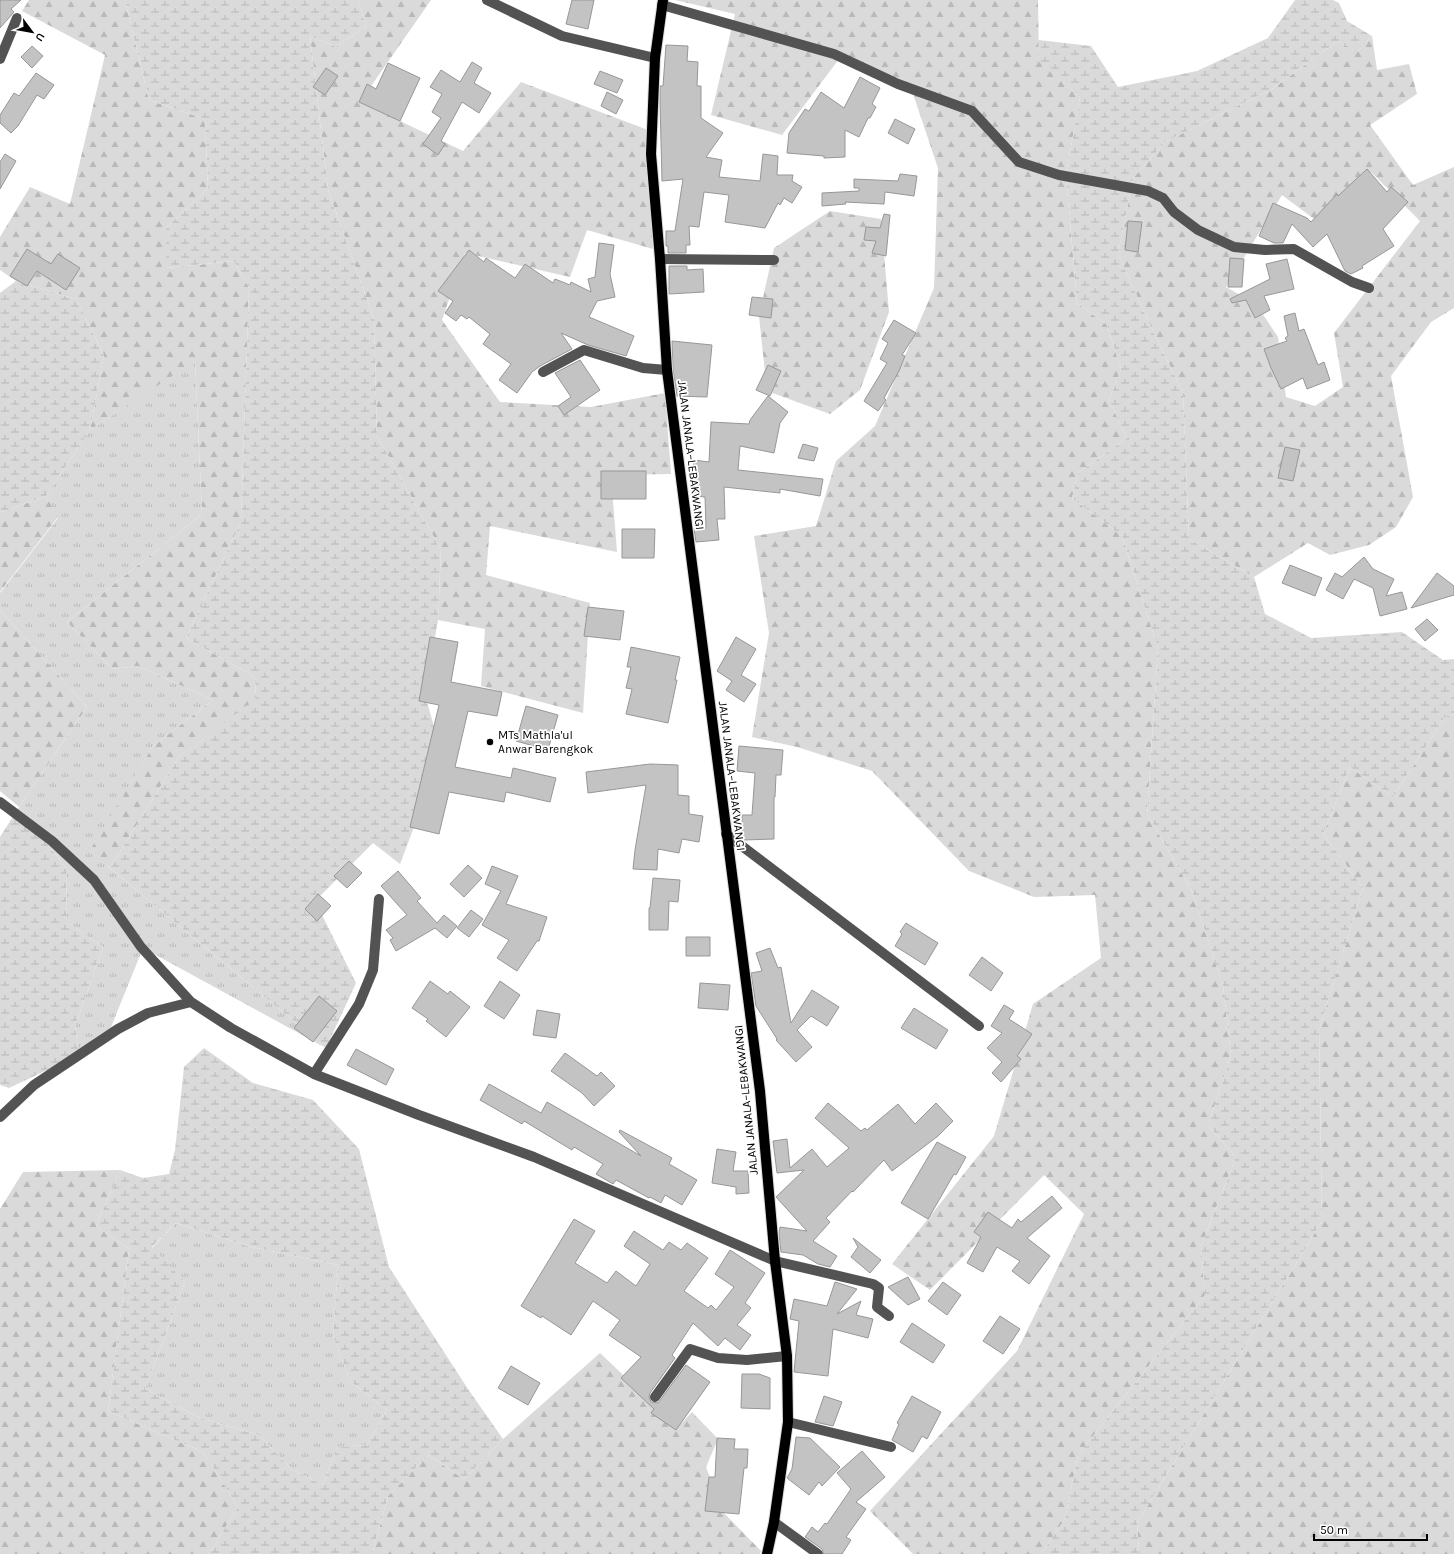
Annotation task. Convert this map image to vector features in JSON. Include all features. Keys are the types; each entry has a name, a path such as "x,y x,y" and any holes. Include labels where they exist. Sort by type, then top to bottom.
{"main road":[{"name":"JALAN JANALA–LEBAKWANGI","path":"663,2 655,58 651,154 660,259 667,370 760,1091 775,1261 787,1356 788,1422 774,1522 767,1554"}],"street":[{"path":"487,0 562,36 655,58"},
{"path":"663,2 834,54 898,84 972,111 1019,162 1059,175 1148,191 1163,198 1174,212 1198,230 1234,247 1265,250 1294,249 1352,282 1369,288"},
{"path":"0,59 17,18"},
{"path":"660,259 774,260"},
{"path":"543,372 584,350 643,368 667,370"},
{"path":"0,802 52,841 94,880 141,947 191,1002 232,1028 314,1074 419,1115 534,1156 775,1261 873,1284 879,1288 877,1307 888,1316"},
{"path":"726,834 980,1026"},
{"path":"314,1074 359,1004 373,970 378,899"},
{"path":"0,1117 34,1085 118,1029 148,1013 191,1002"},
{"path":"655,1397 690,1349 725,1359 747,1360 787,1356"},
{"path":"788,1422 891,1447"},
{"path":"774,1522 818,1554"}],"green space":[{"path":"29,0 125,0 149,100 205,119 208,188 166,228 167,268 234,261 249,288 241,522 186,638 255,677 256,699 178,758 110,868 89,852 153,746 213,700 138,666 113,669 67,622 202,514 195,361 90,430 104,355 76,299 16,281 0,270 0,237 30,187 70,204 105,55 22,11"},
{"path":"125,0 358,0 366,26 336,47 310,36 328,190 374,319 377,436 441,550 438,620 425,695 439,744 414,827 400,864 373,843 315,901 356,983 326,1048 110,868 178,758 256,698 255,677 186,638 241,522 249,288 234,261 166,268 166,228 208,188 205,119 149,100"},
{"path":"358,0 431,0 360,102 463,151 521,82 648,130 653,249 587,230 570,277 465,253 442,320 500,402 591,407 665,393 671,474 611,475 617,552 490,526 486,575 590,603 583,713 481,686 485,629 438,620 441,550 377,436 374,319 328,190 310,36 336,47 366,26"},
{"path":"675,0 1038,0 1039,61 1080,97 1066,174 1077,303 1107,325 1121,369 1109,400 1127,438 1078,473 1072,498 1122,536 1158,648 1147,814 1192,891 1223,986 1231,1055 1208,1125 1236,1157 1201,1246 1205,1295 1078,1455 1065,1519 1041,1554 913,1554 870,1511 1017,1351 1084,1214 1044,1175 930,1290 892,1264 994,1136 1033,1004 1101,958 1095,895 1034,897 969,871 872,771 797,747 752,737 769,633 754,536 816,526 836,461 875,426 934,288 938,168 913,94 842,55 782,135 711,115 735,14"},
{"path":"1295,0 1333,0 1339,3 1347,21 1372,36 1357,52 1338,41 1272,89 1165,142 1133,178 1118,254 1183,393 1189,539 1254,577 1265,614 1311,638 1402,632 1443,660 1454,659 1454,714 1445,717 1393,797 1350,767 1323,834 1363,888 1319,1030 1322,1221 1137,1523 1139,1554 1041,1554 1065,1519 1078,1455 1205,1295 1201,1246 1236,1157 1208,1125 1231,1055 1223,986 1192,891 1147,814 1158,648 1122,536 1072,498 1078,473 1127,438 1109,400 1121,369 1107,325 1077,303 1066,174 1080,97 1038,61 1039,40 1091,46 1118,87 1197,71 1268,38"},
{"path":"1372,36 1377,70 1409,64 1417,94 1370,125 1413,185 1454,167 1454,308 1431,322 1391,376 1413,497 1396,527 1369,545 1330,555 1308,543 1254,577 1189,539 1183,393 1118,254 1133,178 1165,142 1272,89 1338,41 1357,52","holes":["1371,172 1420,221 1334,333 1343,387 1315,406 1286,397 1278,337 1256,304 1226,287 1282,195 1314,219"]},
{"path":"830,211 881,219 889,312 860,390 830,414 767,391 759,316 774,248"},
{"path":"16,281 76,299 104,355 90,430 46,496 2,512 0,509 0,293"},
{"path":"195,360 202,514 67,622 113,669 138,666 213,700 153,746 90,852 326,1048 143,948 105,1042 79,1055 75,1026 103,947 67,922 66,868 19,807 87,707 0,610 0,593 58,518 46,496 90,430"},
{"path":"46,496 58,517 0,592 0,509 2,512"},
{"path":"0,610 87,707 19,807 0,791"},
{"path":"1454,714 1454,1554 1139,1554 1137,1523 1322,1221 1319,1030 1363,888 1323,834 1350,767 1393,797 1445,717"},
{"path":"19,807 66,868 67,922 103,947 75,1026 79,1055 9,1088 0,1085 0,837"},
{"path":"204,1048 253,1083 313,1100 359,1149 389,1267 468,1389 503,1439 464,1479 428,1455 388,1496 372,1554 209,1554 238,1507 203,1452 108,1411 129,1249 96,1226 120,1170 143,1178 169,1174 175,1150 184,1067","holes":["176,1223 251,1247 338,1265 333,1335 350,1381 387,1410 367,1445 337,1447 323,1485 291,1469 259,1435 200,1418 145,1389 185,1282 152,1247"]},
{"path":"120,1170 96,1226 129,1249 108,1411 203,1452 238,1507 209,1554 0,1554 0,1209 23,1172"},
{"path":"176,1223 251,1247 338,1265 333,1335 350,1381 387,1410 367,1445 337,1447 323,1485 291,1469 259,1435 200,1418 145,1389 185,1282 152,1248"},
{"path":"600,1353 678,1427 692,1412 718,1439 706,1467 723,1512 761,1551 760,1554 372,1554 388,1496 428,1455 464,1479 503,1439"}],"building":[{"path":"0,0 21,0 11,9 14,12 0,28"},
{"path":"572,0 594,0 588,29 566,24"},
{"path":"666,45 688,46 687,61 698,62 697,86 701,86 701,118 723,133 706,157 722,160 719,177 760,181 763,154 778,156 777,175 793,175 792,181 802,187 792,203 784,198 780,205 778,203 765,228 725,222 729,195 704,192 699,227 689,226 690,245 686,245 686,253 668,253 668,246 666,246 666,231 675,231 683,179 662,181 660,86 663,86"},
{"path":"32,46 43,56 32,68 21,57"},
{"path":"472,62 482,68 474,83 491,93 479,113 462,102 441,141 445,144 438,155 423,144 441,118 432,112 442,94 430,87 441,70 460,82"},
{"path":"388,63 420,78 400,121 359,102 367,84 376,89"},
{"path":"326,68 338,76 325,95 313,87"},
{"path":"600,71 623,80 617,93 594,84"},
{"path":"36,73 54,85 44,99 37,95 18,126 11,133 0,123 0,115 14,93 19,96"},
{"path":"860,77 880,88 872,104 876,107 870,118 868,118 859,137 845,130 845,157 824,158 824,156 787,153 789,133 805,109 809,111 821,92 844,108"},
{"path":"607,92 623,100 616,114 601,106"},
{"path":"895,119 915,129 908,144 888,133"},
{"path":"5,154 16,161 0,189 0,162"},
{"path":"1367,169 1387,192 1391,187 1408,202 1383,229 1394,246 1362,266 1363,268 1351,274 1345,271 1327,234 1313,247 1292,224 1283,243 1274,243 1259,236 1273,203 1307,218 1311,222 1337,194 1338,196"},
{"path":"900,174 917,176 914,196 885,192 884,204 845,202 846,204 822,206 822,193 859,191 859,188 854,188 854,179 898,181"},
{"path":"884,214 890,215 886,256 872,253 876,241 864,240 866,227 880,228"},
{"path":"1128,221 1142,222 1138,252 1125,250"},
{"path":"599,243 614,245 610,274 615,297 597,301 589,317 634,336 626,356 588,345 561,333 572,349 540,366 532,372 517,393 499,380 511,364 483,344 490,334 469,317 467,319 461,315 456,321 445,313 453,301 438,291 469,250 484,262 486,258 515,278 525,264 553,283 555,279 570,285 571,282 591,292 588,279 595,277"},
{"path":"27,249 51,264 58,254 80,268 66,290 37,271 27,286 10,276"},
{"path":"1230,258 1244,259 1242,287 1228,287"},
{"path":"1287,259 1294,289 1264,296 1270,310 1255,318 1246,300 1232,303 1230,299 1270,279 1266,264"},
{"path":"669,266 687,266 687,270 703,269 704,292 669,294"},
{"path":"752,297 773,299 771,318 749,315"},
{"path":"1295,313 1299,331 1304,329 1318,365 1324,362 1330,380 1307,389 1303,378 1281,389 1264,349 1287,341 1285,338 1288,336 1284,316"},
{"path":"894,320 916,333 902,355 905,356 899,371 884,398 886,400 878,411 864,401 887,363 880,359 888,343 882,339"},
{"path":"672,341 712,345 707,397 677,396 673,369"},
{"path":"580,360 600,390 564,415 558,406 571,397 555,373"},
{"path":"768,365 781,371 770,396 756,390"},
{"path":"768,396 788,412 780,423 774,453 740,446 738,470 823,479 820,496 780,489 780,493 724,487 725,519 717,519 719,540 696,542 694,529 706,528 705,497 694,496 694,460 709,462 711,422 749,424 750,420"},
{"path":"803,444 818,448 814,461 798,458"},
{"path":"1285,447 1300,450 1293,481 1278,478"},
{"path":"601,471 646,471 646,499 601,499"},
{"path":"622,529 655,529 654,558 622,558"},
{"path":"1364,557 1373,569 1394,579 1386,596 1402,592 1407,609 1380,616 1373,588 1354,579 1343,599 1326,590 1335,573 1342,577"},
{"path":"1290,565 1322,578 1315,596 1282,583"},
{"path":"1437,573 1454,586 1454,595 1411,608"},
{"path":"588,607 624,611 620,640 584,636"},
{"path":"1427,619 1438,630 1425,641 1415,629"},
{"path":"430,637 458,642 451,682 502,692 497,716 468,711 455,767 511,778 513,768 556,778 550,802 506,792 504,802 449,792 439,834 410,827 439,705 419,701"},
{"path":"736,637 756,649 741,675 756,684 744,702 726,690 732,681 717,671"},
{"path":"631,647 680,657 668,723 626,714 632,689 626,688 631,667 627,667"},
{"path":"526,706 558,715 548,750 516,741"},
{"path":"739,746 783,750 781,775 776,775 774,797 774,839 744,840 742,838 742,815 752,815 755,773 737,771"},
{"path":"650,764 678,765 678,795 689,796 689,814 703,816 699,842 682,839 679,853 658,849 657,870 633,869 646,785 588,793 586,772"},
{"path":"349,861 362,873 347,888 334,876"},
{"path":"468,865 482,878 464,897 450,884"},
{"path":"492,866 518,876 506,904 547,917 539,941 537,941 517,971 497,958 509,940 482,925 501,891 485,884"},
{"path":"398,871 421,898 417,901 437,923 444,915 457,926 447,938 435,928 396,951 390,940 393,938 386,930 407,915 381,886"},
{"path":"653,878 680,880 678,902 669,901 668,930 649,930 649,908"},
{"path":"318,894 331,906 317,921 305,909"},
{"path":"471,910 483,919 469,937 457,928"},
{"path":"906,923 938,943 925,965 895,946 902,934 900,932"},
{"path":"686,937 710,937 710,956 686,956"},
{"path":"770,948 778,968 781,967 791,1023 812,990 839,1007 827,1026 811,1016 797,1030 812,1047 796,1062 776,1040 777,1039 756,1006 751,973 762,971 756,953"},
{"path":"982,957 1003,973 991,991 969,975"},
{"path":"430,981 448,994 450,991 470,1007 446,1037 426,1021 428,1019 412,1008"},
{"path":"500,981 520,995 504,1019 484,1006"},
{"path":"700,983 730,985 728,1010 698,1008"},
{"path":"319,996 337,1011 313,1042 294,1028"},
{"path":"1004,1005 1014,1011 1009,1019 1032,1034 1017,1056 1021,1059 1001,1082 992,1073 1002,1062 987,1048 1002,1033 991,1026"},
{"path":"914,1008 948,1030 936,1049 901,1028"},
{"path":"537,1010 560,1014 556,1038 533,1035"},
{"path":"356,1049 394,1069 386,1085 347,1065"},
{"path":"565,1053 597,1076 601,1072 615,1086 594,1106 582,1093 551,1071"},
{"path":"489,1084 541,1113 547,1102 641,1156 619,1132 620,1130 672,1158 669,1164 697,1180 682,1205 665,1195 661,1203 616,1180 613,1184 596,1174 603,1164 574,1147 572,1150 524,1121 522,1124 480,1100"},
{"path":"828,1103 861,1131 865,1128 867,1130 898,1104 915,1124 936,1103 953,1121 938,1136 892,1171 884,1160 826,1218 830,1222 813,1241 837,1256 830,1267 818,1264 803,1255 781,1252 779,1234 780,1227 807,1231 776,1197 804,1170 777,1173 773,1141 787,1139 790,1168 812,1149 827,1167 849,1148 815,1118"},
{"path":"937,1142 966,1157 956,1175 954,1174 928,1219 901,1203"},
{"path":"717,1149 736,1152 733,1171 748,1171 749,1193 736,1194 736,1187 712,1183"},
{"path":"1052,1196 1062,1208 1027,1238 1050,1256 1029,1284 1012,1271 1020,1261 997,1247 983,1272 967,1263 981,1237 974,1232 988,1212 1012,1228 1018,1219 1021,1222"},
{"path":"574,1219 595,1231 575,1263 607,1283 616,1271 636,1286 650,1264 624,1246 634,1231 663,1250 669,1242 681,1250 687,1243 708,1258 684,1291 708,1308 711,1305 716,1310 734,1287 715,1274 730,1250 765,1273 745,1303 751,1308 737,1325 751,1335 740,1350 725,1338 718,1346 693,1323 672,1355 675,1358 650,1393 649,1397 651,1402 658,1403 686,1365 710,1382 676,1430 651,1413 654,1409 621,1378 641,1357 609,1335 620,1320 593,1301 571,1335 542,1316 541,1318 521,1306"},
{"path":"853,1238 881,1260 870,1273 851,1257 858,1247"},
{"path":"908,1277 920,1299 908,1305 888,1287"},
{"path":"835,1282 857,1289 837,1314 861,1301 856,1315 873,1319 868,1338 833,1329 828,1376 794,1372 799,1321 790,1319 794,1299 827,1306"},
{"path":"943,1282 961,1295 947,1315 928,1301"},
{"path":"1000,1316 1020,1329 1003,1354 983,1341"},
{"path":"912,1323 945,1345 933,1363 900,1342"},
{"path":"511,1366 540,1383 528,1405 498,1388"},
{"path":"742,1374 759,1374 770,1378 770,1409 741,1408"},
{"path":"824,1396 842,1402 833,1426 815,1422"},
{"path":"912,1396 941,1412 927,1439 922,1436 913,1452 892,1440 899,1424 897,1423"},
{"path":"796,1437 810,1438 840,1467 822,1486 819,1482 809,1495 787,1478 792,1469"},
{"path":"717,1438 735,1439 734,1449 748,1449 747,1468 744,1468 739,1514 705,1511 709,1477 715,1477"},
{"path":"862,1451 885,1477 856,1502 866,1509 846,1537 851,1540 842,1554 824,1554 822,1549 805,1537 812,1527 818,1532 825,1523 827,1524 851,1489 837,1473"}],"place":[{"name":"MTs Mathla'ul Anwar Barengkok","path":"490,742"}]}
